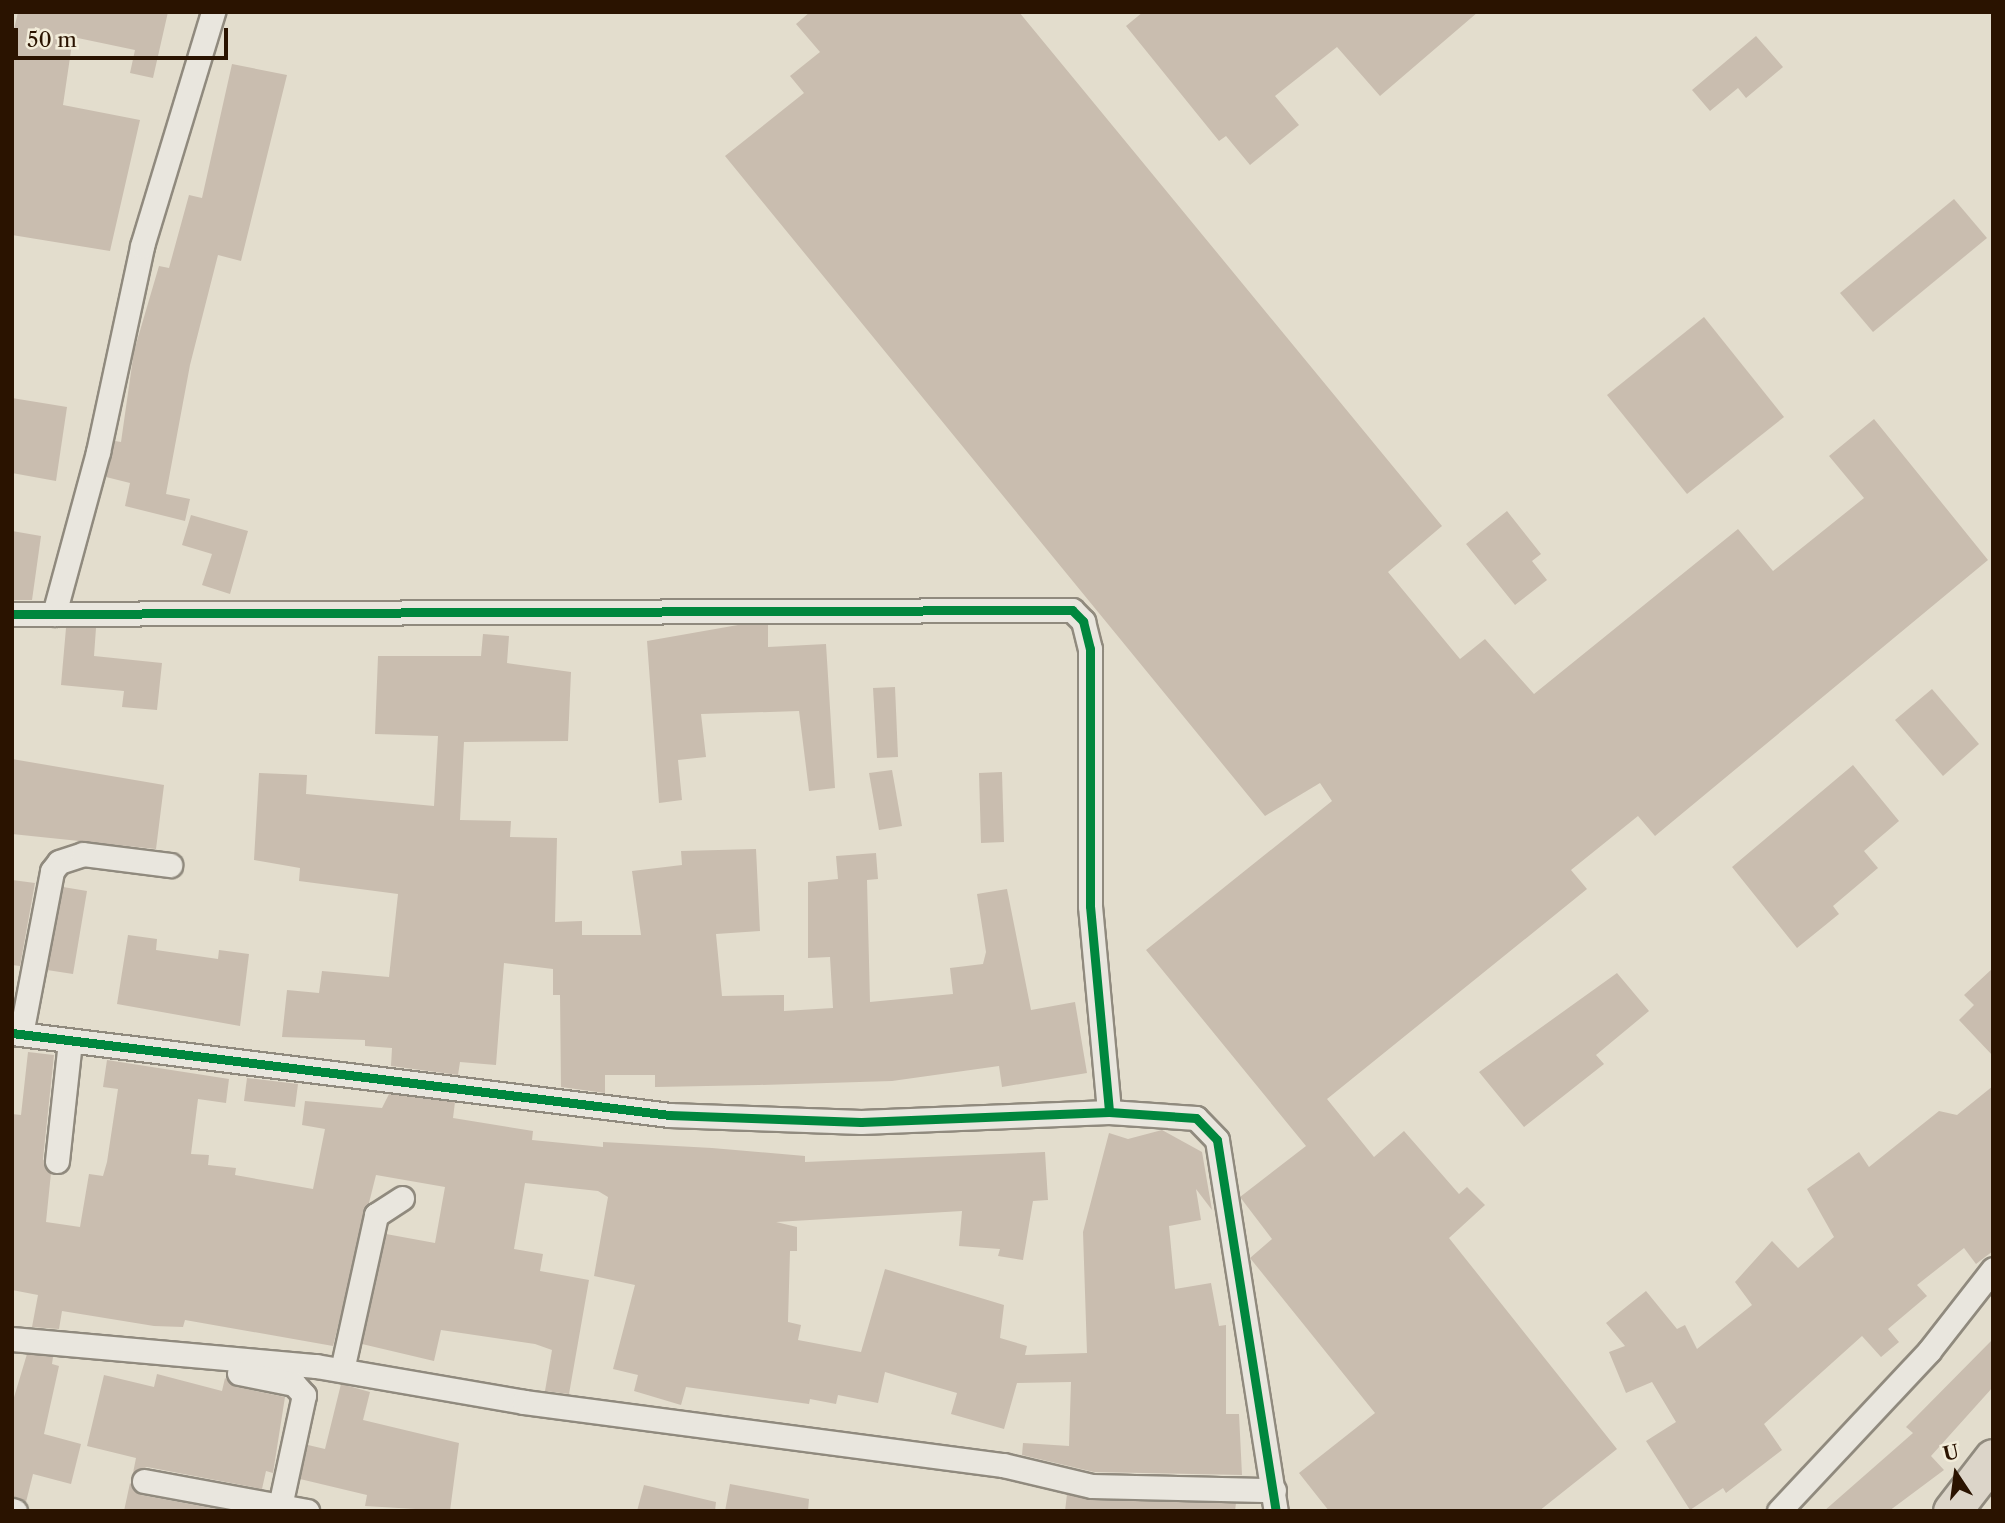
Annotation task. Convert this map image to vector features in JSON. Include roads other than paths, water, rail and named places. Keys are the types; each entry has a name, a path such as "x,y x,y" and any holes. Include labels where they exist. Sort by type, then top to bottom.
{"main road":[{"path":"1952,1511 1993,1458"}],"street":[{"path":"54,614 98,453 142,246 213,12"},
{"path":"12,614 1072,610 1083,621 1090,649 1090,906 1109,1112"},
{"path":"12,1339 316,1366 551,1406 1003,1465 1092,1486 1275,1500 1217,1140 1209,1128 1182,1114 1109,1112 920,1122 669,1115 17,1034 52,871 59,862 83,854 170,865"},
{"path":"57,1161 71,1041"},
{"path":"342,1370 376,1215 402,1198"},
{"path":"1779,1511 1928,1350 1993,1269"},
{"path":"282,1383 316,1366"},
{"path":"239,1373 282,1383 304,1395 280,1508"},
{"path":"144,1481 307,1511"}]}
